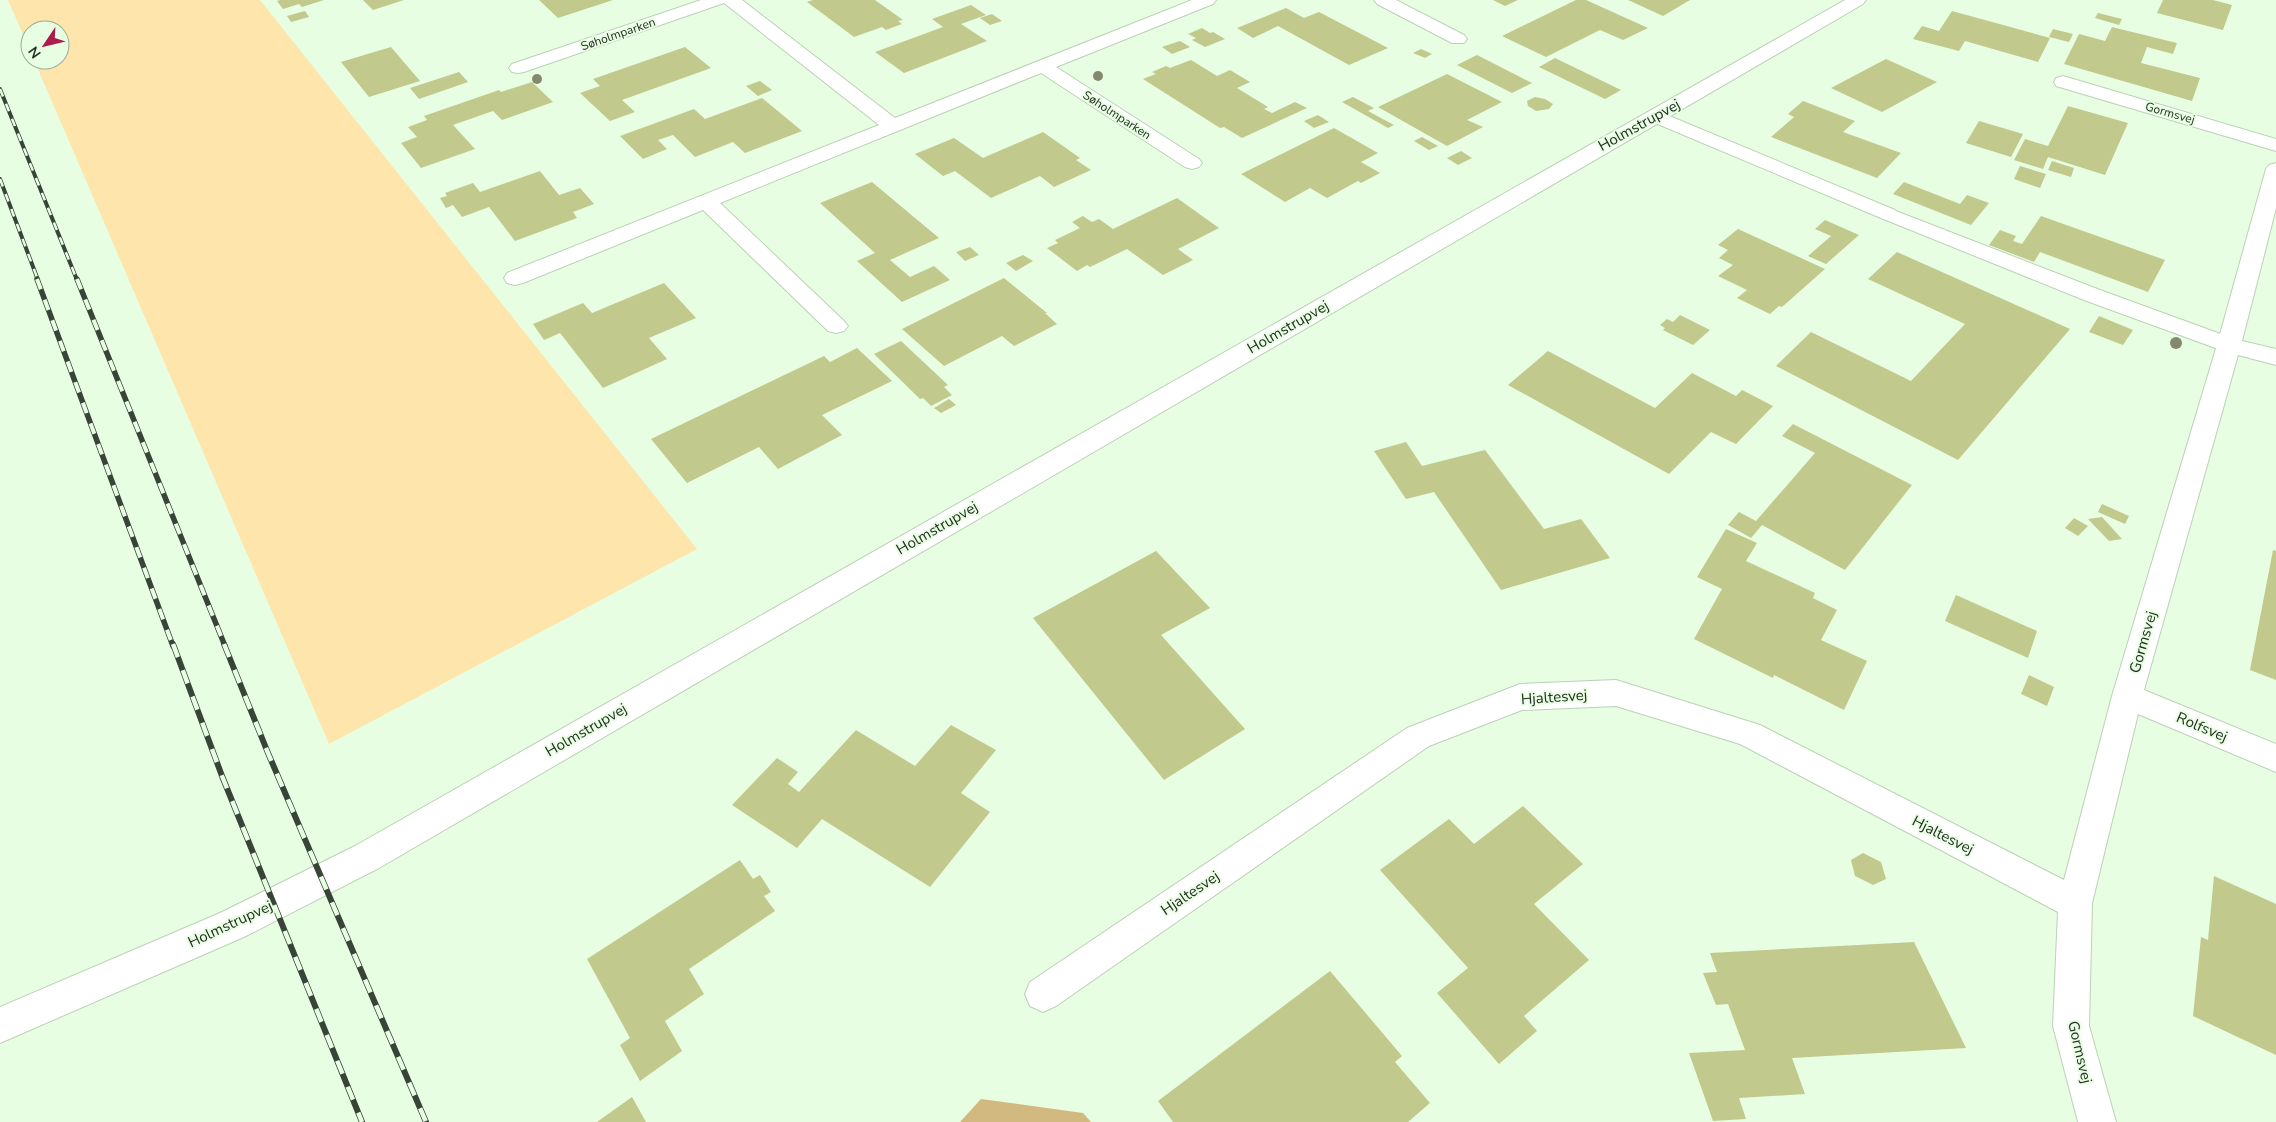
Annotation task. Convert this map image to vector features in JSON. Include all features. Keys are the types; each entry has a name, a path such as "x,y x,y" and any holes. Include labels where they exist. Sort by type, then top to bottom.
{"street":[{"name":"Søholmparken","path":"518,68 718,0"},
{"path":"731,0 893,126"},
{"path":"515,278 1207,0"},
{"path":"1383,0 1458,39"},
{"name":"Holmstrupvej","path":"0,1025 232,925 366,856 1858,0"},
{"name":"Søholmparken","path":"1042,66 1192,163"},
{"name":"Gormsvej","path":"2063,82 2276,144"},
{"path":"1654,116 1888,214 2092,295 2229,345 2276,357"},
{"name":"Gormsvej","path":"2097,1122 2071,1026 2075,903 2127,696 2229,345 2276,169"},
{"path":"706,201 836,326"},
{"name":"Hjaltesvej","path":"1043,994 1418,737 1520,697 1616,693 1749,734 2075,903"},
{"name":"Rolfsvej","path":"2127,696 2276,758"}],"shaded area":[{"path":"8,0 260,0 697,549 329,744 38,70 70,70 70,20 20,20 20,27"},
{"path":"981,1099 1083,1113 1091,1122 960,1122"}],"building":[{"path":"324,0 302,7 299,4 283,9 277,1"},
{"path":"363,0 404,0 373,10"},
{"path":"539,0 613,0 558,18"},
{"path":"813,0 875,0 903,20 898,21 902,24 886,30 882,27 854,37 807,2"},
{"path":"1493,0 1518,0 1505,6"},
{"path":"1576,0 1586,0 1648,28 1623,40 1600,30 1546,57 1502,36"},
{"path":"1628,0 1690,0 1663,16"},
{"path":"2163,0 2213,0 2232,5 2223,30 2157,13"},
{"path":"971,5 986,15 961,24 987,41 904,73 875,52 943,27 932,19"},
{"path":"1286,8 1304,18 1319,12 1388,48 1349,65 1278,26 1253,38 1237,28"},
{"path":"305,11 309,17 291,22 287,16"},
{"path":"1952,11 2050,38 2038,62 1965,41 1959,51 1913,39 1922,26 1939,31"},
{"path":"2098,13 2122,19 2119,25 2095,18"},
{"path":"992,14 1002,21 990,25 980,18"},
{"path":"2112,27 2177,43 2173,54 2147,47 2141,63 2200,78 2192,101 2064,64 2079,34 2105,41"},
{"path":"1202,28 1225,39 1205,47 1192,40 1196,38 1188,34"},
{"path":"2053,29 2073,34 2069,42 2049,37"},
{"path":"1180,41 1190,47 1172,54 1162,47"},
{"path":"391,47 420,81 369,97 341,62"},
{"path":"685,47 711,68 622,100 635,112 610,121 580,93 600,86 593,79"},
{"path":"1421,49 1432,54 1425,58 1413,53"},
{"path":"1477,55 1532,83 1512,93 1457,65"},
{"path":"1555,58 1621,90 1605,99 1539,67"},
{"path":"1886,59 1937,82 1882,112 1831,88"},
{"path":"1191,60 1217,76 1230,70 1250,82 1237,88 1268,107 1264,109 1272,113 1295,102 1307,108 1242,138 1224,127 1220,128 1143,79 1156,74 1152,72 1166,66 1170,68"},
{"path":"459,72 468,82 419,99 410,88"},
{"path":"1447,74 1502,102 1467,120 1483,127 1447,146 1378,107"},
{"path":"760,81 772,90 758,96 746,86"},
{"path":"532,82 553,102 502,120 493,111 453,125 475,149 421,168 401,143 417,137 408,127 427,120 424,116 499,90 501,92"},
{"path":"1353,97 1374,108 1368,111 1394,125 1388,128 1342,102"},
{"path":"1535,97 1545,99 1553,104 1549,109 1536,111 1528,106 1527,101"},
{"path":"762,98 802,131 745,153 733,142 695,157 673,135 658,140 667,149 643,159 620,136 694,109 705,119"},
{"path":"1803,101 1855,121 1843,132 1901,153 1877,178 1771,137 1794,117 1788,114"},
{"path":"2068,106 2128,123 2105,175 2048,157 2043,169 2014,160 2025,139 2048,146"},
{"path":"1318,115 1329,122 1314,128 1304,121"},
{"path":"1979,121 2023,134 2011,157 1966,143"},
{"path":"1334,128 1378,153 1361,162 1380,173 1361,183 1358,181 1327,198 1310,188 1285,202 1241,174"},
{"path":"1043,132 1080,158 1076,160 1091,170 1054,187 1040,176 991,198 955,171 943,176 915,154 954,138 983,158"},
{"path":"1422,137 1438,146 1429,150 1414,141"},
{"path":"1461,151 1472,158 1458,165 1447,158"},
{"path":"2052,161 2074,168 2071,177 2048,170"},
{"path":"2020,166 2046,174 2040,188 2014,179"},
{"path":"540,171 559,195 580,188 594,204 573,212 577,218 515,241 489,207 462,217 453,205 446,208 440,198 447,196 445,193 473,183 480,192"},
{"path":"872,182 939,238 890,260 910,277 934,266 950,280 902,302 857,261 875,253 820,203"},
{"path":"1904,182 1960,204 1967,195 1989,203 1971,225 1893,194"},
{"path":"1177,198 1219,228 1178,249 1193,260 1163,275 1127,249 1090,267 1087,265 1077,271 1047,248 1058,243 1055,240 1080,228 1072,222 1083,216 1092,222 1099,219 1113,229"},
{"path":"2041,216 2165,260 2148,292 2040,252 2034,262 1989,245 2000,230 2016,236 2013,241 2022,244"},
{"path":"1825,220 1859,235 1826,264 1808,256 1831,236 1815,229"},
{"path":"1738,229 1825,269 1782,307 1779,306 1770,314 1737,298 1747,290 1718,276 1733,265 1719,258 1728,250 1718,245"},
{"path":"970,247 979,255 965,261 956,252"},
{"path":"1897,252 2070,329 1958,460 1776,366 1811,332 1911,381 1965,324 1868,279"},
{"path":"1023,255 1033,261 1016,271 1006,263"},
{"path":"1004,278 1047,313 1045,313 1057,324 1014,346 1002,336 944,366 902,329"},
{"path":"664,283 696,318 649,338 667,359 603,388 560,333 544,340 533,324 583,303 592,313"},
{"path":"1680,315 1710,330 1693,345 1663,330 1665,328 1660,325 1667,319 1673,322"},
{"path":"2099,316 2133,330 2123,345 2089,332"},
{"path":"901,341 948,385 944,387 952,395 931,406 923,398 920,399 874,354"},
{"path":"857,348 892,381 822,415 842,435 778,469 759,447 687,483 651,439 824,356 830,362"},
{"path":"1548,351 1655,408 1692,373 1736,396 1742,390 1773,406 1736,444 1711,432 1669,474 1508,385"},
{"path":"949,399 956,405 941,413 934,408"},
{"path":"1793,424 1912,485 1845,570 1762,525 1751,538 1728,525 1739,512 1756,521 1815,453 1782,436"},
{"path":"1406,442 1422,466 1485,450 1544,529 1581,519 1610,558 1501,590 1434,492 1406,499 1374,451"},
{"path":"2102,504 2129,516 2125,524 2098,512"},
{"path":"2102,517 2122,539 2109,541 2088,519"},
{"path":"2074,518 2088,526 2078,536 2065,528"},
{"path":"1726,529 1757,543 1746,561 1815,593 1813,598 1837,610 1821,640 1867,661 1844,710 1774,675 1773,678 1694,639 1722,589 1697,577"},
{"path":"2273,550 2276,551 2276,680 2250,670"},
{"path":"1156,551 1210,608 1161,635 1245,729 1164,780 1033,618"},
{"path":"1956,595 2037,631 2028,658 1945,621"},
{"path":"2029,675 2054,687 2047,706 2021,694"},
{"path":"951,725 996,750 961,793 990,812 930,887 822,819 797,848 732,805 777,758 798,772 788,784 799,792 856,730 915,766"},
{"path":"1523,806 1583,864 1534,904 1589,960 1524,1016 1537,1031 1499,1064 1437,993 1468,968 1380,870 1449,819 1474,844"},
{"path":"1863,853 1881,862 1886,879 1873,885 1855,876 1851,860"},
{"path":"740,860 753,879 760,875 771,892 764,896 775,911 689,969 704,994 665,1021 682,1051 640,1081 620,1045 630,1038 587,959"},
{"path":"2214,876 2276,904 2276,1055 2193,1016 2201,937 2208,940"},
{"path":"1914,942 1966,1048 1792,1058 1805,1094 1739,1098 1746,1119 1713,1121 1689,1053 1745,1050 1728,1004 1716,1005 1703,973 1717,972 1710,953"},
{"path":"1330,971 1402,1056 1395,1062 1430,1103 1408,1122 1173,1122 1158,1101"},
{"path":"632,1097 646,1122 597,1122"}],"railway":[{"path":"0,89 77,280"},
{"path":"0,179 38,280"},
{"path":"37,279 173,646"},
{"path":"77,279 225,646"},
{"path":"173,644 222,776 362,1122"},
{"path":"224,644 268,753 426,1122"}]}
